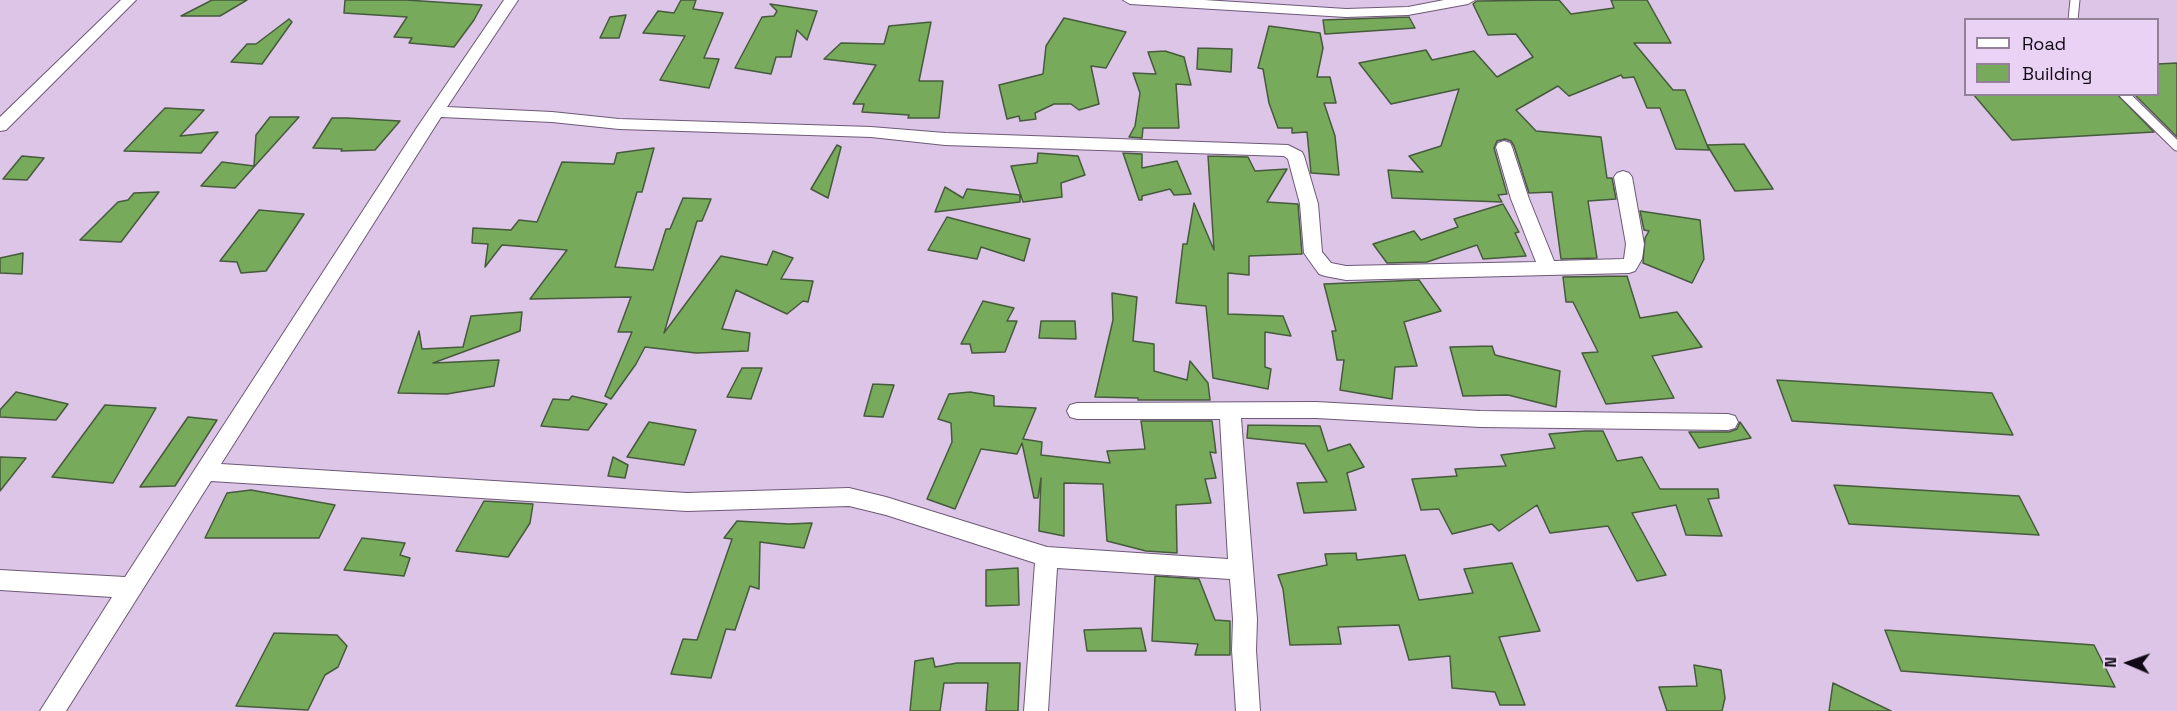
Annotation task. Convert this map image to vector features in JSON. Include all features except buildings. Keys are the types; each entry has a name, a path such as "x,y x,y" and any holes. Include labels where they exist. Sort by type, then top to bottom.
{"street":[{"path":"0,126 129,0"},
{"path":"52,711 436,112 511,0"},
{"path":"1130,0 1346,13 1468,0"},
{"path":"436,112 552,117 619,124 871,132 945,139 1285,150 1296,156 1309,204 1314,253 1324,269 1346,273 1629,266 1634,259 1635,244 1623,177"},
{"path":"1504,147 1520,199 1548,268"},
{"path":"1230,410 1245,620 1244,650 1248,711"},
{"path":"1077,411 1316,410 1480,419 1728,422"},
{"path":"205,472 687,502 849,497 886,506 1047,557 1205,569 1240,568"},
{"path":"1036,711 1047,557"},
{"path":"0,580 131,588"}],"lane":[{"path":"2073,18 2074,0"},
{"path":"2126,96 2177,146"}]}
